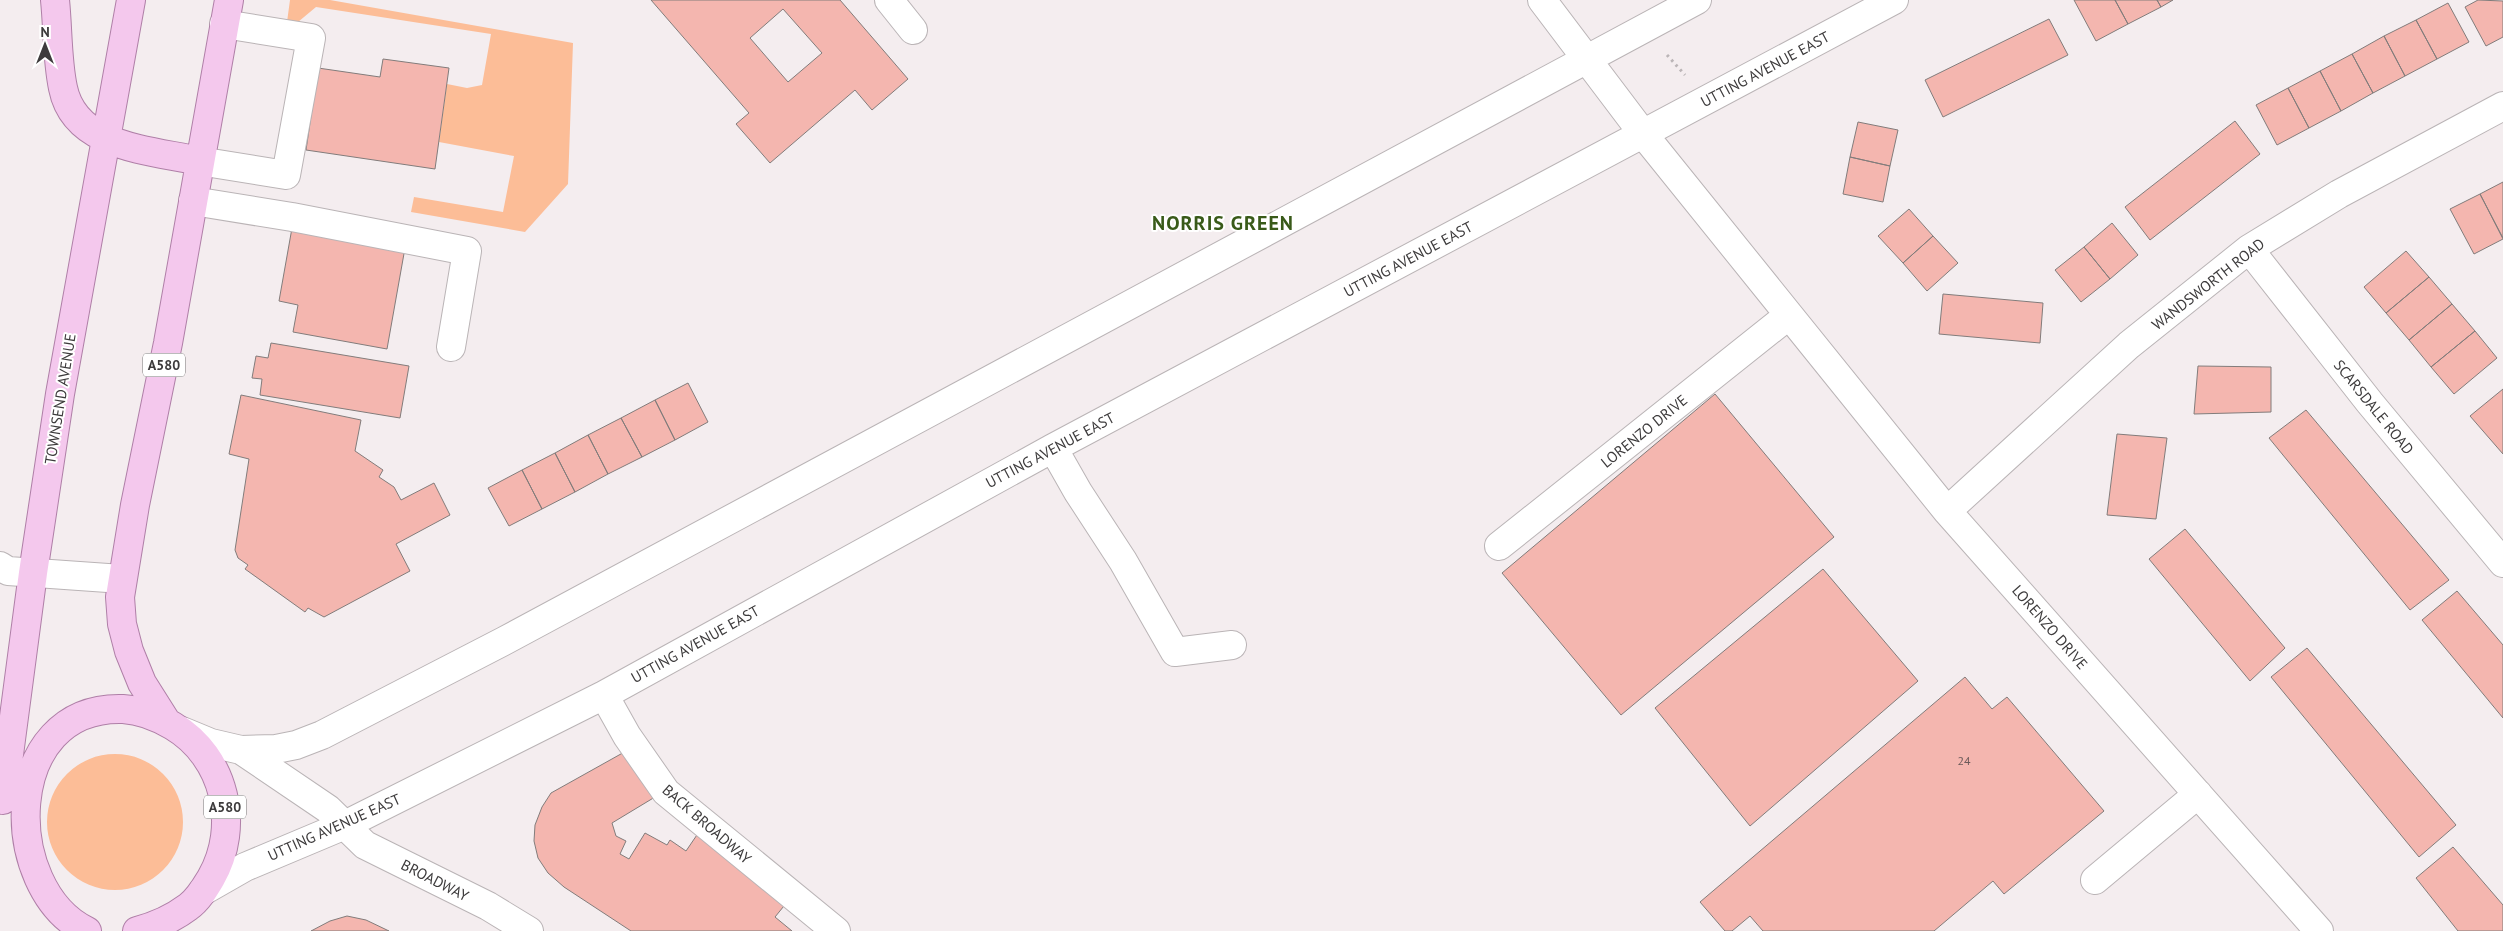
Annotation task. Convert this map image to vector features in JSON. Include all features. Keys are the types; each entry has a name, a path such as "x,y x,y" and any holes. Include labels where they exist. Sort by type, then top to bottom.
{"main road":[{"path":"55,0 63,89 72,112 88,129 108,140 199,161"},
{"name":"TOWNSEND AVENUE","path":"2,822 33,573 76,300 108,140 131,0"},
{"name":"A580","path":"137,931 162,924 189,906 203,891 219,863 226,836 225,798 211,763 198,746 174,726 142,683 129,651 122,624 120,597 226,12"},
{"name":"A580","path":"2,822 12,771 30,746 56,724 89,712 124,709 145,713 174,726"},
{"path":"2,822 6,857 16,878 32,900 49,915 69,925 88,931"}],"street":[{"path":"889,0 912,30"},
{"name":"LORENZO DRIVE","path":"1542,0 1588,58 1644,135 1947,511 2319,931"},
{"path":"174,726 211,743 241,750 276,749 322,735 504,641 1082,328 1697,0"},
{"name":"UTTING AVENUE EAST","path":"203,891 245,867 345,825 604,694 1053,448 1644,135 1894,0"},
{"path":"199,161 286,174 310,38 226,12"},
{"name":"WANDSWORTH ROAD","path":"1947,511 2129,345 2249,249 2339,194 2503,106"},
{"path":"193,200 467,251 451,347"},
{"name":"SCARSDALE ROAD","path":"2249,249 2370,404 2498,548"},
{"name":"LORENZO DRIVE","path":"1499,546 1789,315"},
{"path":"1053,448 1078,492 1123,561 1174,652 1232,645"},
{"path":"0,566 8,571 122,579"},
{"name":"BACK BROADWAY","path":"604,694 627,736 666,792 836,931"},
{"name":"BROADWAY","path":"241,750 328,809 365,845 488,906 529,931"},
{"path":"2095,880 2198,794"}],"path":[{"path":"1644,29 1708,100"}],"shaded area":[{"path":"290,0 330,0 573,43 568,184 525,232 411,212 414,197 503,212 514,156 439,142 447,84 467,88 482,85 491,34 316,7 298,22 287,22"},
{"path":"115,754 141,759 153,765 163,774 172,784 178,796 183,822 178,848 172,860 163,870 153,879 141,885 115,890 89,885 77,879 67,870 58,860 52,848 47,822 52,796 58,784 67,774 77,765 89,759"}],"building":[{"path":"651,0 840,0 908,79 872,110 855,90 770,163 736,124 749,113","holes":["783,9 822,53 788,82 750,38"]},
{"path":"2074,0 2115,0 2128,24 2096,41"},
{"path":"2115,0 2157,0 2161,7 2128,24"},
{"path":"2157,0 2173,0 2161,7"},
{"path":"2478,0 2503,1 2503,37 2486,46 2465,7"},
{"path":"2448,3 2469,42 2437,59 2416,20"},
{"path":"2049,19 2068,55 1943,117 1925,80"},
{"path":"2416,20 2437,59 2405,76 2384,36"},
{"path":"2384,36 2405,76 2373,93 2352,54"},
{"path":"2352,54 2373,93 2341,111 2320,71"},
{"path":"383,59 449,68 435,169 306,150 318,68 380,77"},
{"path":"2320,71 2341,111 2309,128 2288,88"},
{"path":"2288,88 2309,128 2277,145 2256,105"},
{"path":"2235,121 2260,154 2150,240 2125,207"},
{"path":"1858,122 1898,130 1890,166 1850,157"},
{"path":"1850,157 1890,166 1883,202 1843,194"},
{"path":"2503,182 2503,238 2480,194"},
{"path":"2480,194 2503,239 2474,254 2450,209"},
{"path":"1909,209 1933,236 1903,263 1878,236"},
{"path":"2112,223 2138,255 2110,279 2084,247"},
{"path":"292,228 405,248 387,349 293,332 298,305 279,301"},
{"path":"1933,236 1958,263 1927,291 1903,263"},
{"path":"2084,247 2110,279 2081,302 2055,270"},
{"path":"2406,251 2429,277 2386,313 2364,287"},
{"path":"2429,277 2452,304 2409,340 2386,313"},
{"path":"1943,294 2043,303 2040,343 1939,334"},
{"path":"2452,304 2475,331 2431,367 2409,340"},
{"path":"2475,331 2497,358 2454,394 2431,367"},
{"path":"271,343 409,366 400,418 260,395 262,379 252,378 256,356 268,358"},
{"path":"2198,366 2271,367 2271,412 2194,414"},
{"path":"688,383 708,422 675,440 655,400"},
{"path":"2503,389 2503,454 2470,416"},
{"path":"1715,394 1834,537 1621,715 1502,573"},
{"path":"241,395 361,420 355,451 383,470 379,477 394,487 401,500 434,483 450,515 396,544 410,571 324,617 308,608 305,612 245,569 248,565 238,558 235,550 249,459 229,454"},
{"path":"655,400 675,440 642,457 621,418"},
{"path":"2306,410 2449,580 2410,610 2269,438"},
{"path":"621,418 642,457 608,474 588,435"},
{"path":"2117,434 2167,438 2156,519 2107,515"},
{"path":"588,435 608,474 575,492 555,453"},
{"path":"555,453 575,492 542,509 522,470"},
{"path":"522,470 542,509 509,526 488,488"},
{"path":"2185,529 2285,648 2250,681 2149,559"},
{"path":"1823,569 1918,681 1750,826 1655,708"},
{"path":"2457,591 2503,645 2503,718 2422,620"},
{"path":"2307,648 2456,825 2419,857 2271,677"},
{"path":"1965,677 1992,709 2007,697 2104,811 2004,894 1993,881 1934,931 1763,931 1750,916 1732,931 1725,931 1700,902"},
{"path":"628,750 655,797 612,823 616,836 626,841 620,854 629,859 645,833 667,845 670,840 686,851 701,829 788,901 775,917 792,931 631,931 564,887 548,873 538,858 534,841 535,825 542,807 551,793"},
{"path":"2453,847 2503,905 2503,931 2458,931 2416,878"},
{"path":"347,916 366,920 389,931 311,931 330,921"}],"district":[{"name":"NORRIS GREEN","path":"1223,223"}]}
